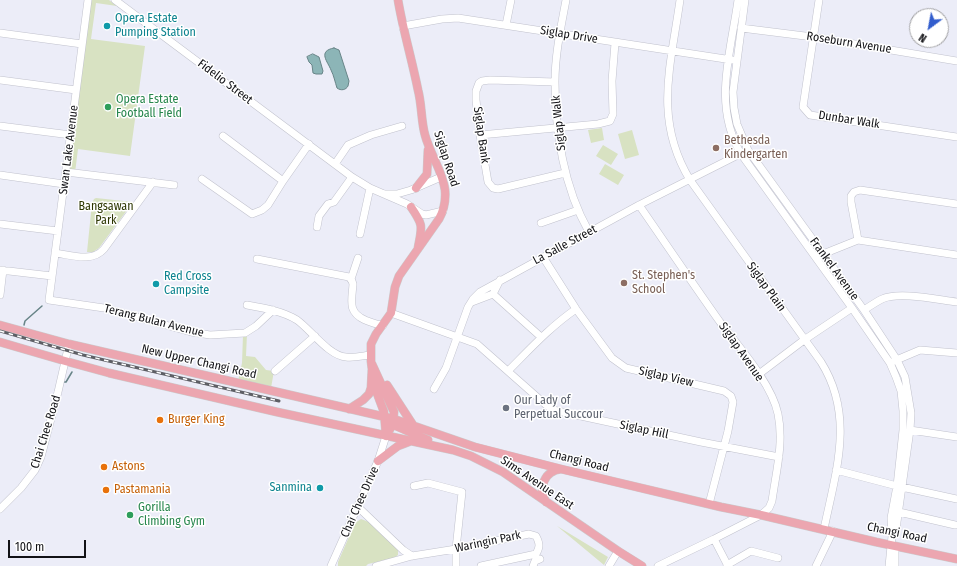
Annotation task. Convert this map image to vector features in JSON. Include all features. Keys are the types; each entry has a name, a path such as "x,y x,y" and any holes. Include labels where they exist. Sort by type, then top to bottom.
{"main road":[{"name":"Siglap Road","path":"386,436 383,406 371,377 372,340 393,313 396,283 401,273 443,211 445,192 441,176 428,148 419,91 403,28 398,0"},
{"path":"416,188 427,174 428,148"},
{"path":"411,207 421,223 422,228 418,250"},
{"name":"New Upper Changi Road","path":"0,325 68,344 385,417 394,421"},
{"path":"0,342 63,361 277,412 386,436 394,421 394,412 372,361"},
{"path":"372,361 413,425"},
{"path":"349,409 369,394 371,388 371,377"},
{"path":"394,421 442,447"},
{"name":"Changi Road","path":"394,421 413,425 475,447 561,469 709,504 957,559"},
{"name":"Sims Avenue East","path":"386,436 442,447 471,456 503,472 548,504 642,566"},
{"path":"378,461 398,446 412,441"},
{"path":"548,504 543,496 543,483 550,473 561,469"}],"street":[{"name":"Swan Lake Avenue","path":"50,300 88,0"},
{"name":"Fidelio Street","path":"116,0 352,177 370,188 396,197 426,216 443,211"},
{"path":"506,25 511,0"},
{"name":"Siglap Walk","path":"566,0 560,34 555,82 558,127 565,173 578,210 589,232"},
{"name":"Siglap Plain","path":"680,0 668,79 669,122 676,154 690,180 829,376 835,390 841,430 840,450 824,529"},
{"name":"Frankel Avenue","path":"738,0 725,80 726,109 732,133 814,257 890,363 901,391 903,430 899,487 899,512 893,545"},
{"name":"Frankel Avenue","path":"745,0 734,83 734,108 744,152 823,254 864,310 897,360 905,377 909,396 910,430 892,518 893,545"},
{"name":"Dunbar Walk","path":"819,0 803,107 810,114 957,137"},
{"name":"Siglap Drive","path":"403,28 403,26 448,18 458,18 616,43 737,60"},
{"name":"Roseburn Avenue","path":"741,28 813,37 957,61"},
{"path":"0,33 82,44"},
{"path":"480,135 598,124 610,121 613,114 612,81 616,43"},
{"path":"0,80 76,90"},
{"name":"Siglap Bank","path":"555,82 482,81 477,87 476,95 480,135 488,182 493,188 498,189 565,173"},
{"path":"0,126 71,135"},
{"path":"335,164 348,145 371,135 402,126"},
{"path":"223,136 283,181"},
{"path":"202,179 252,214 266,208 309,144"},
{"name":"La Salle Street","path":"434,389 446,368 456,337 471,302 480,292 639,205 744,152"},
{"path":"66,172 174,185"},
{"path":"0,176 64,184"},
{"name":"Fidelio Street","path":"396,197 441,176"},
{"path":"317,227 320,216 328,204 334,202 352,177"},
{"path":"55,253 88,257 98,255 153,182"},
{"path":"360,234 370,188"},
{"path":"858,240 851,202 851,196 854,192 860,190 957,204"},
{"name":"Siglap Avenue","path":"639,205 719,321 759,374 778,412 781,442 772,501 769,508 761,515"},
{"path":"541,223 578,210"},
{"path":"0,224 58,231"},
{"path":"814,257 858,240 957,255"},
{"name":"Siglap View","path":"543,257 576,309 612,358 620,364 632,369 711,387 728,393 733,398 734,402 724,447 709,504"},
{"path":"358,258 351,279 353,284 352,308 358,317 383,325"},
{"path":"257,259 342,275 351,279"},
{"path":"0,295 2,270 52,276"},
{"path":"471,302 493,294 501,280"},
{"path":"493,294 541,337"},
{"path":"864,310 883,298 890,296 912,296 957,302"},
{"name":"Terang Bulan Avenue","path":"50,300 104,308 192,332 210,335 245,333 256,326 273,310"},
{"path":"247,305 273,310 296,320 334,353 342,357 372,361"},
{"path":"759,374 804,340 852,308"},
{"path":"508,371 559,320 576,309"},
{"name":"Siglap Hill","path":"393,313 477,344 545,404 554,410 724,447 779,457"},
{"path":"275,372 315,336"},
{"name":"Chai Chee Road","path":"0,505 33,469 68,344"},
{"path":"890,363 920,350 957,353"},
{"name":"Chai Chee Road","path":"0,509 35,470 58,392 63,361"},
{"path":"910,430 957,437"},
{"name":"Chai Chee Drive","path":"331,566 378,461 386,436"},
{"path":"836,470 899,487 957,499"},
{"path":"414,486 428,483 462,492 456,549 456,566"},
{"path":"358,507 403,550 412,556"},
{"path":"899,512 954,524"},
{"path":"658,566 761,515"},
{"path":"816,566 834,531"},
{"name":"Waringin Park","path":"376,566 412,556 456,549 529,534 536,536 539,542 538,557 482,566"},
{"path":"714,539 728,566 751,552 778,558"},
{"path":"889,566 893,545"},
{"path":"893,545 894,566"},
{"path":"609,566 618,551"},
{"path":"533,566 538,557"}],"green space":[{"path":"89,0 109,0 117,6 96,3 91,39 145,46 130,156 78,149 75,173 66,172"},
{"path":"602,128 604,140 591,143 588,130"},
{"path":"632,130 639,155 625,159 618,134"},
{"path":"603,145 618,154 611,165 596,156"},
{"path":"605,164 624,175 618,185 599,174"},
{"name":"Bangsawan Park","path":"96,198 133,202 99,248 93,252 87,252 92,203"},
{"path":"247,334 246,356 255,357 266,370 274,371 271,388 238,381 242,363 243,335"},
{"path":"361,519 369,522 398,549 398,555 394,558 368,564 366,566 338,566 338,562 355,523"},
{"path":"557,526 608,557 604,565"}],"shaded area":[{"path":"334,48 339,50 349,81 348,86 343,90 337,88 333,74 325,57 326,52 329,49"},
{"path":"313,54 319,57 323,71 322,74 313,73 312,65 307,57"}],"waterway":[{"path":"24,325 25,321 42,306"},
{"path":"64,382 66,382 72,372"}],"railway":[{"path":"0,331 83,355 279,401"}],"place":[{"name":"Opera Estate Pumping Station","path":"107,26"},
{"name":"Opera Estate Football Field","path":"108,107"},
{"name":"Bethesda Kindergarten","path":"716,148"},
{"name":"St. Stephen's School","path":"624,283"},
{"name":"Red Cross Campsite","path":"156,284"},
{"name":"Our Lady of Perpetual Succour","path":"506,408"},
{"name":"Burger King","path":"160,420"},
{"name":"Astons","path":"104,467"},
{"name":"Sanmina","path":"320,488"},
{"name":"Pastamania","path":"106,490"},
{"name":"Gorilla Climbing Gym","path":"130,515"}]}
